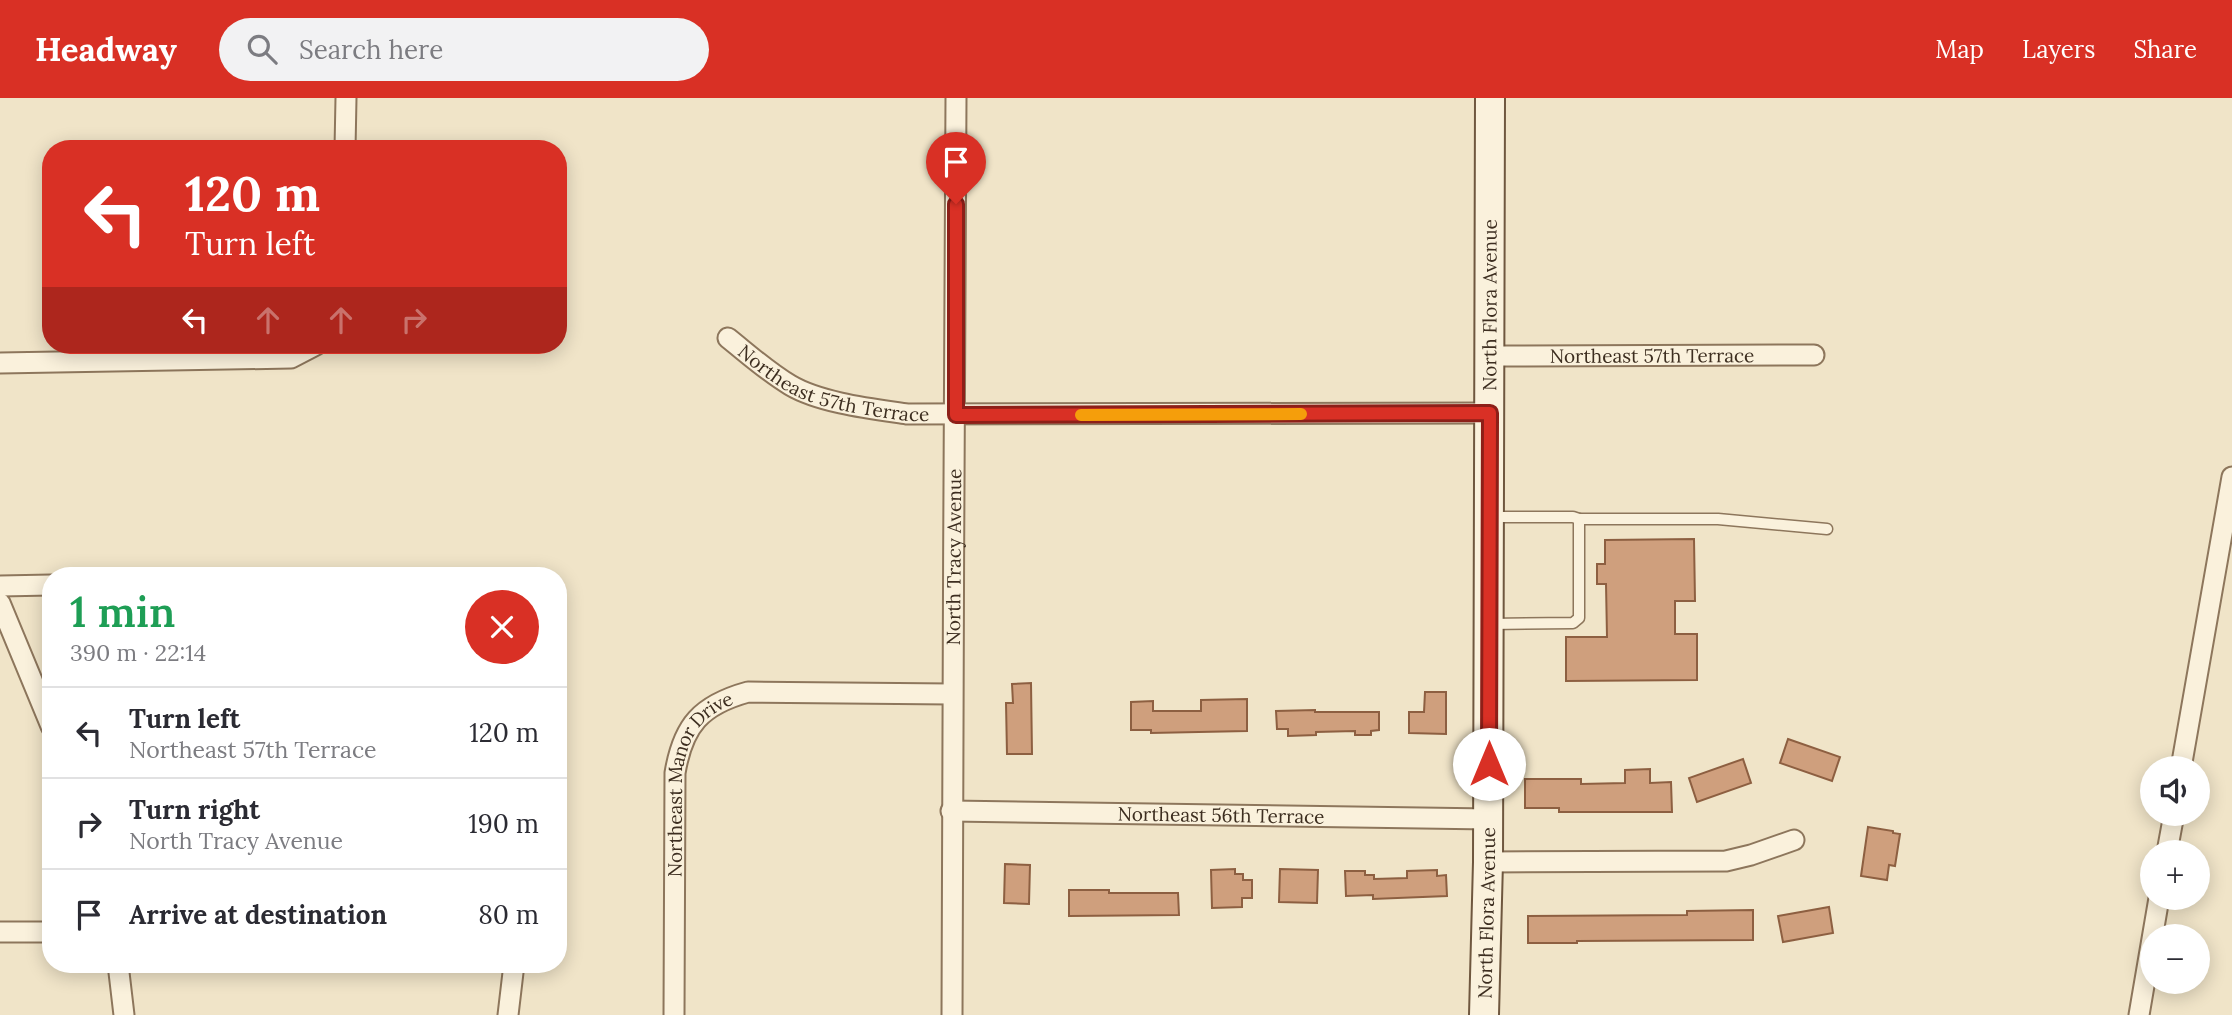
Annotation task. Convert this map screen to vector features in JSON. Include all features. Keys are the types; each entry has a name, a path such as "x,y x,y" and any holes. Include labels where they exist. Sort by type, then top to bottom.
{"street":[{"path":"345,140 346,98"},
{"name":"North Tracy Avenue","path":"952,1015 951,694 956,415 956,98"},
{"name":"North Flora Avenue","path":"1484,1015 1489,819 1490,98"},
{"name":"Northeast 57th Terrace","path":"728,338 791,386 867,409 907,414 1490,413"},
{"path":"0,363 291,358 299,354"},
{"name":"Northeast 57th Terrace","path":"1490,356 1814,355"},
{"path":"2183,756 2232,477"},
{"path":"0,586 42,585"},
{"path":"0,603 42,704"},
{"name":"Northeast Manor Drive","path":"674,1015 675,773 679,750 690,728 705,711 725,698 748,692 951,694"},
{"name":"Northeast 56th Terrace","path":"951,811 1489,819"},
{"path":"1488,862 1726,860 1751,855 1794,840"},
{"path":"2138,1015 2157,910"},
{"path":"0,932 42,932"},
{"path":"119,973 124,1015"},
{"path":"508,1015 513,973"}],"lane":[{"path":"1490,517 1718,519 1827,529"},
{"path":"1489,624 1573,623 1579,618 1579,519"}],"building":[{"path":"1694,539 1695,601 1675,601 1675,634 1697,634 1697,680 1566,681 1566,637 1607,637 1606,584 1597,584 1597,564 1605,564 1605,540"},
{"path":"1031,683 1032,754 1007,754 1006,703 1013,703 1012,684"},
{"path":"1425,692 1446,692 1446,734 1409,733 1409,712 1424,712"},
{"path":"1247,699 1247,731 1151,733 1151,730 1131,730 1131,702 1153,701 1153,711 1201,711 1201,700"},
{"path":"1276,711 1379,712 1379,730 1371,731 1371,735 1355,735 1355,731 1288,736 1288,729 1277,729"},
{"path":"1788,739 1840,757 1832,781 1780,763"},
{"path":"1743,759 1751,783 1697,802 1689,778"},
{"path":"1650,769 1650,783 1671,782 1672,812 1559,812 1559,808 1525,808 1525,779 1581,779 1581,784 1625,783 1625,770"},
{"path":"1868,827 1900,834 1895,866 1889,865 1887,880 1861,876"},
{"path":"1005,864 1030,865 1029,904 1004,903"},
{"path":"1235,869 1235,874 1243,874 1243,880 1252,880 1252,898 1242,898 1242,907 1212,908 1211,870"},
{"path":"1280,869 1318,870 1317,903 1279,902"},
{"path":"1437,870 1437,876 1446,875 1447,896 1373,899 1373,895 1346,896 1345,871 1365,871 1365,875 1374,875 1374,879 1407,878 1407,871"},
{"path":"1069,890 1178,893 1179,915 1069,916"},
{"path":"1829,907 1833,933 1783,942 1778,916"},
{"path":"1753,910 1753,940 1528,943 1528,916 1687,915 1687,911"}],"slow traffic":[{"path":"1081,415 1301,414"}],"route":[{"path":"956,204 956,415 1490,413 1489,764"}]}
